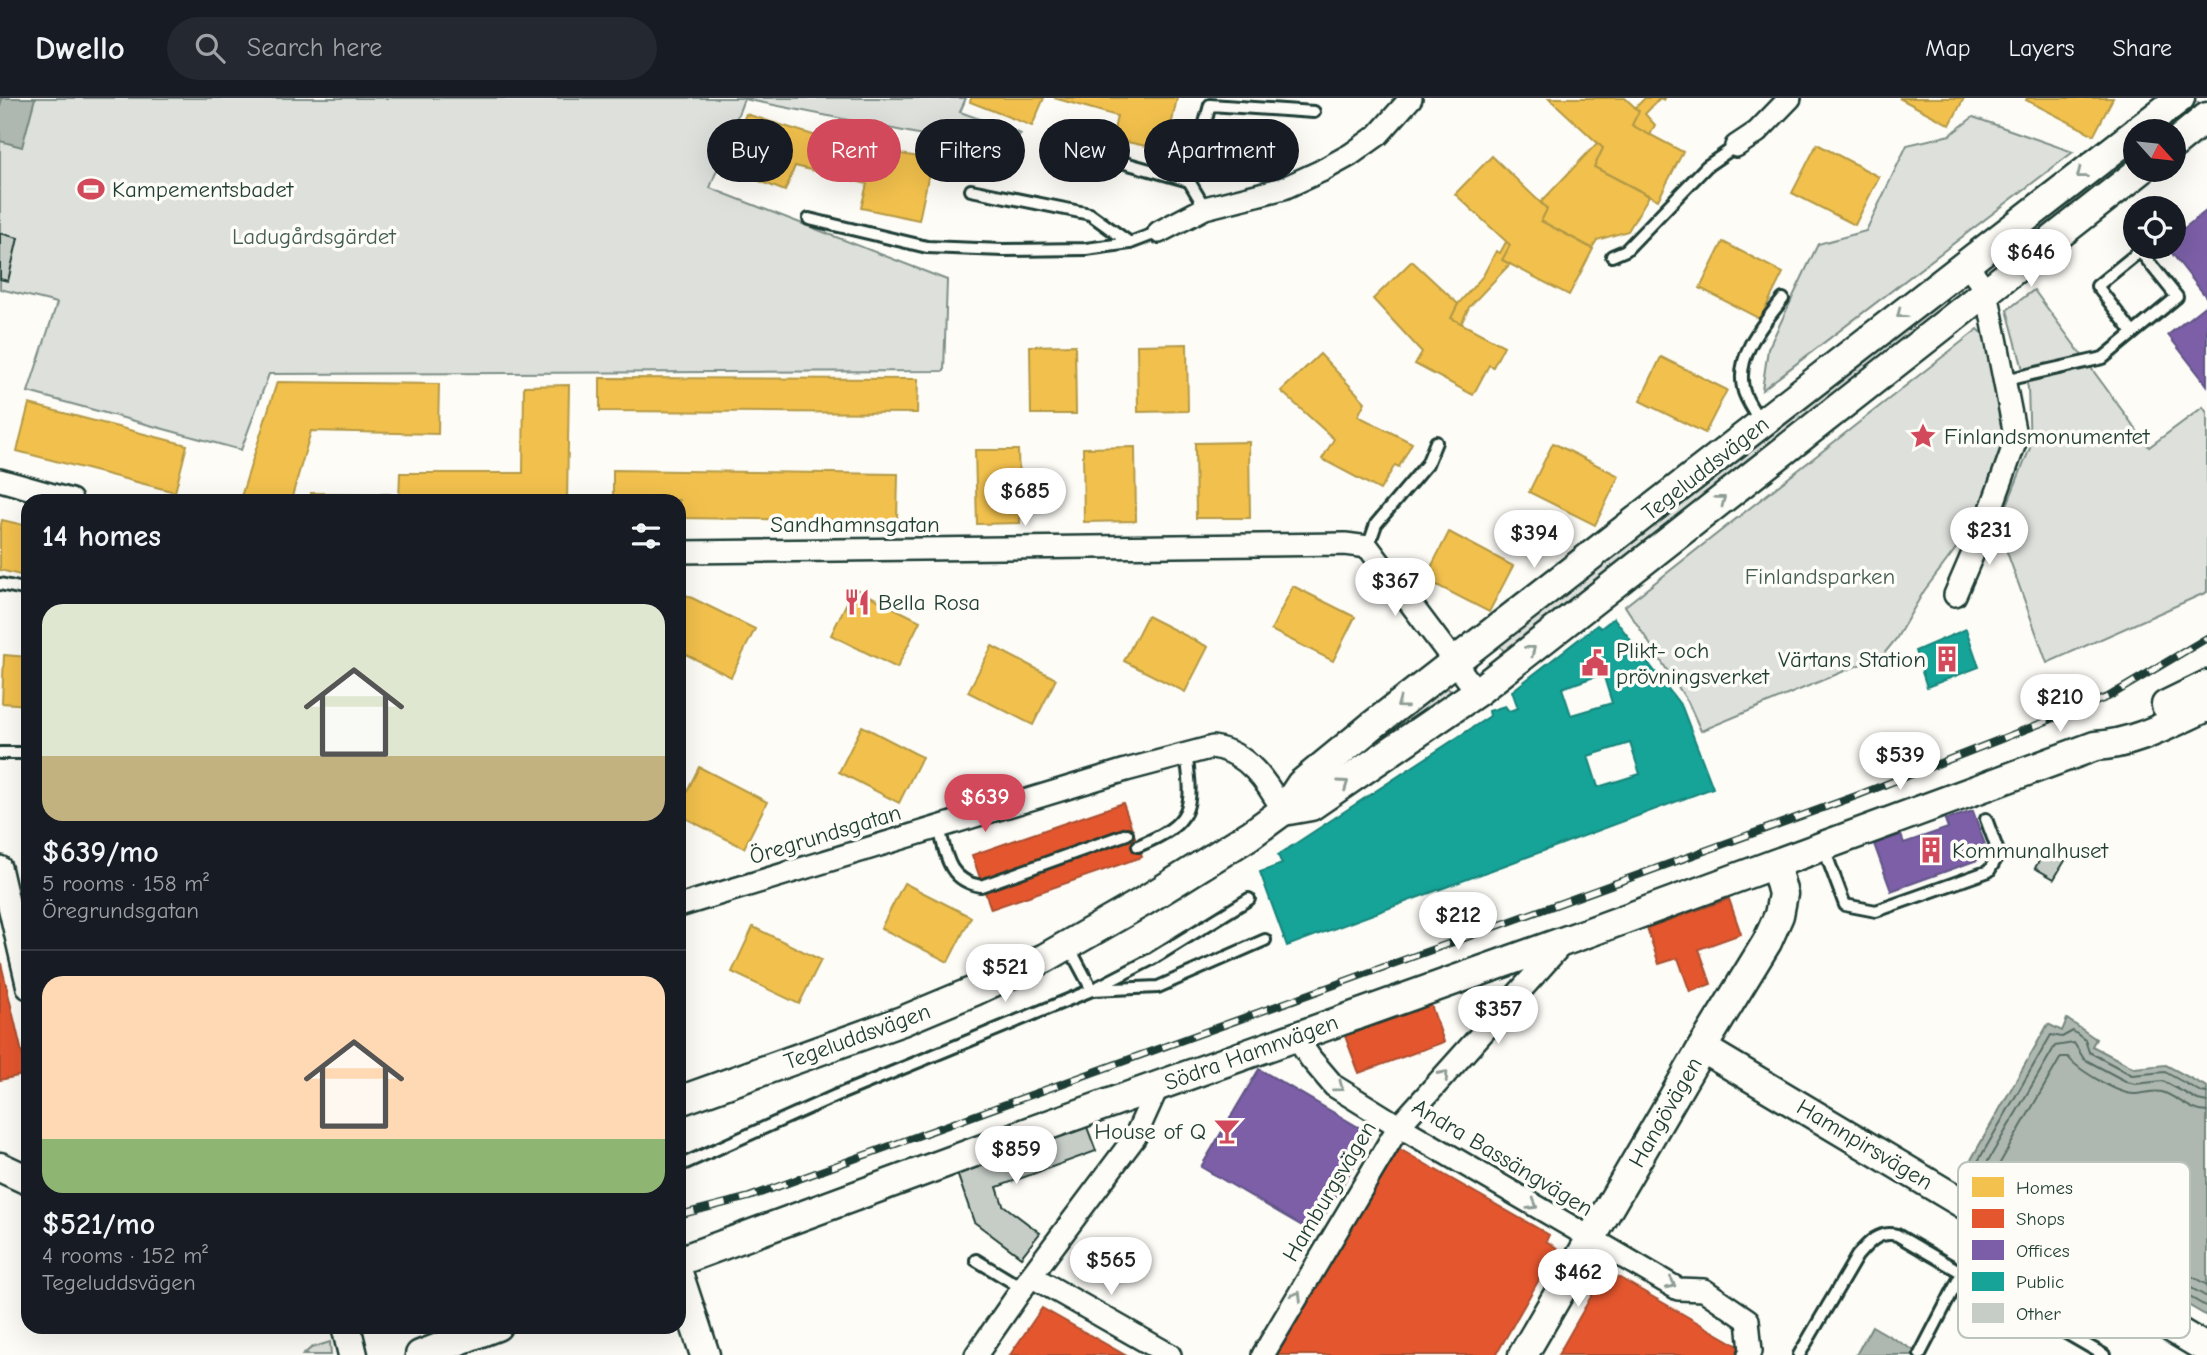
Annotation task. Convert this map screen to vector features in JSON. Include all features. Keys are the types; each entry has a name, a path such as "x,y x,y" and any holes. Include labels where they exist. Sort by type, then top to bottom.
{"main road":[{"name":"Tegeluddsvägen","path":"2153,119 2180,98"},
{"path":"2186,134 2207,117"},
{"name":"Tegeluddsvägen","path":"686,1098 902,1021 974,991 1068,945 1250,835 1283,811 1301,784 2123,142"},
{"name":"Tegeluddsvägen","path":"1283,811 1311,806 1477,692 2126,182"},
{"name":"Södra Hamnvägen","path":"2095,746 2109,733 2207,685"},
{"name":"Södra Hamnvägen","path":"686,1258 2095,746 2116,745 2207,706"},
{"name":"Hangövägen","path":"1523,1355 1767,942 1779,915 1783,894 1775,864"},
{"name":"Hamnpirsvägen","path":"1702,1048 1958,1201"},
{"path":"0,1167 21,1177"},
{"path":"686,1297 705,1355"},
{"path":"421,1355 476,1334"},
{"name":"Hamnpirsvägen","path":"2189,1338 2207,1349"}],"street":[{"path":"1159,232 1205,208 1284,188 1350,155 1378,135 1411,98"},
{"path":"1736,146 1757,132 1790,98"},
{"path":"1955,595 1986,523 2016,440 1987,292 1966,263"},
{"path":"0,480 50,494"},
{"name":"Sandhamnsgatan","path":"686,552 1345,544 1368,547"},
{"path":"1368,547 1477,692"},
{"name":"Öregrundsgatan","path":"686,904 1213,747 1236,753 1262,779 1283,811"},
{"path":"1,877 21,944"},
{"name":"Hamburgsvägen","path":"1263,1355 1399,1126 1566,939"},
{"name":"Andra Bassängvägen","path":"1295,1036 1334,1086 1678,1289 1704,1290 1748,1320 1750,1353"},
{"path":"976,1355 1135,1137 1158,1086"},
{"path":"1027,1282 1170,1355"}],"lane":[{"path":"1206,119 1210,105 1314,111"},
{"path":"1612,256 1626,250 1707,166 1736,146"},
{"path":"1190,182 1205,208"},
{"path":"971,190 1090,214 1130,243"},
{"path":"809,219 927,247 1003,250 1072,249 1130,243 1159,232"},
{"path":"2005,380 2103,358 2177,297 2140,251 2097,286 2133,333"},
{"path":"1761,423 1743,390 1742,372 1750,344 1783,299"},
{"path":"1368,547 1376,524 1427,464 1436,442"},
{"path":"0,584 21,588"},
{"path":"0,753 21,753"},
{"path":"1138,846 1172,831 1186,813 1191,792 1186,753"},
{"path":"1824,846 1846,905 1876,911 1989,871 1999,854 1986,819"},
{"path":"939,827 954,872 966,884 981,886 1127,834"},
{"path":"686,1163 835,1096 1092,990 1153,959 1249,899"},
{"path":"1092,990 1158,987 1265,940"},
{"path":"1068,945 1092,990"},
{"path":"1799,1355 1857,1256 1881,1234 1897,1235 1958,1271"},
{"path":"976,1260 1027,1282"},
{"path":"1920,1353 1958,1281"},
{"path":"2075,1338 2104,1355"}],"green space":[{"name":"Ladugårdsgärdet","path":"0,98 966,98 960,112 979,119 915,119 915,133 901,131 901,119 843,119 744,99 736,119 707,119 707,182 712,182 710,188 947,280 944,371 269,374 241,450 28,392 57,303 0,289"},
{"path":"2192,102 2202,105 2186,120 2170,119"},
{"path":"1973,117 2073,152 1762,390 1768,349 1818,244 1866,231 1907,145 1950,135"},
{"path":"2123,156 2123,174 2004,268 1996,256"},
{"path":"1958,286 1966,297 1507,655 1499,645"},
{"path":"2034,290 2149,447 2203,407 2207,413 2207,592 2047,663 1998,527 2030,448 2028,388 2007,310"},
{"name":"Finlandsparken","path":"1978,329 1988,339 2005,436 1975,523 1924,591 1896,639 1883,655 1701,731 1688,702 1625,606"},
{"path":"1447,687 1454,695 1305,793 1443,689"},
{"path":"330,1342 331,1355 303,1355 311,1348"}],"water":[{"path":"2,98 35,98 22,147 0,141"},
{"path":"2067,1019 2096,1039 2092,1046 2134,1068 2166,1065 2207,1087 2207,1316 2190,1306 2190,1162 1970,1162 2048,1024 2062,1031"},
{"path":"1872,1326 1922,1355 1856,1355"}],"building: Homes":[{"path":"971,98 1044,98 1032,126 1025,123 1025,119 1014,119 970,102"},
{"path":"1054,98 1177,98 1173,119 1144,119 1144,146 1130,143 1130,119 1116,119 1117,116"},
{"path":"1549,98 1625,98 1639,111 1632,125 1683,152 1658,200 1594,167 1603,148"},
{"path":"1645,98 1660,98 1645,114 1655,125 1650,135 1632,125 1639,111 1635,108"},
{"path":"1899,98 1964,98 1950,125"},
{"path":"2113,98 2094,135 2026,100"},
{"path":"746,114 762,119 744,119"},
{"path":"793,129 807,133 807,169 795,166 793,171"},
{"path":"1597,143 1603,148 1594,167 1649,196 1628,231 1597,240 1592,248 1541,221 1547,209 1541,202"},
{"path":"1817,144 1879,177 1855,225 1792,193"},
{"path":"901,154 915,156 915,182 927,182 919,220 861,208 867,184 859,182 901,182"},
{"path":"1492,156 1547,209 1541,221 1593,249 1569,295 1502,260 1510,245 1455,194"},
{"path":"762,182 789,182 785,191"},
{"path":"1506,242 1510,245 1502,260 1510,264 1469,307 1461,324 1451,318 1458,304 1483,276 1496,251 1500,253"},
{"path":"1723,242 1783,273 1760,319 1700,288"},
{"path":"1412,261 1458,304 1451,318 1504,346 1493,367 1489,365 1473,395 1415,364 1422,352 1373,299"},
{"path":"1187,344 1188,411 1138,412 1137,345"},
{"path":"1075,345 1076,414 1031,414 1030,346"},
{"path":"1320,354 1365,402 1358,416 1412,443 1399,467 1395,465 1380,490 1322,459 1334,439 1281,391"},
{"path":"1661,357 1727,390 1705,433 1640,401"},
{"path":"600,378 918,379 917,413 600,411"},
{"path":"277,382 439,384 438,434 311,431 293,494 242,494"},
{"path":"569,385 567,494 399,494 400,473 523,473 524,386"},
{"path":"29,404 187,445 175,492 17,451"},
{"path":"1249,442 1250,518 1196,518 1195,443"},
{"path":"1553,443 1619,476 1595,525 1529,492"},
{"path":"1135,447 1136,521 1084,522 1083,448"},
{"path":"975,450 1018,450 1020,523 977,524"},
{"path":"613,470 898,474 897,521 686,518 686,494 613,494"},
{"path":"311,493 390,494 311,494"},
{"path":"2,520 21,524 21,575 0,570"},
{"path":"1449,532 1513,566 1489,612 1425,579"},
{"path":"1293,586 1355,617 1333,661 1271,630"},
{"path":"854,588 920,621 897,668 831,635"},
{"path":"686,595 755,629 731,677 686,654"},
{"path":"1147,616 1208,647 1185,692 1124,661"},
{"path":"992,646 1056,679 1033,725 968,692"},
{"path":"4,655 21,656 21,704 2,703"},
{"path":"862,726 922,757 899,803 839,772"},
{"path":"699,767 767,802 744,848 686,819 686,793"},
{"path":"904,883 971,917 948,962 881,928"},
{"path":"753,927 821,960 799,1004 732,972"}],"building: Shops":[{"path":"1123,803 1142,857 991,909 972,855"},
{"path":"1729,899 1741,934 1699,949 1711,984 1690,992 1678,958 1659,964 1647,928"},
{"path":"0,959 21,1048 21,1075 0,1080"},
{"path":"1431,1005 1444,1042 1359,1073 1345,1036"},
{"path":"1396,1147 1549,1235 1546,1241 1557,1248 1496,1355 1276,1355"},
{"path":"1606,1270 1742,1348 1737,1355 1558,1355"},
{"path":"1042,1308 1125,1355 1010,1355"}],"building: Offices":[{"path":"2207,212 2207,298 2176,259 2186,259 2186,227"},
{"path":"2207,304 2207,385 2168,335"},
{"name":"Kommunalhuset","path":"1973,811 1989,856 1891,891 1874,844 1901,835 1904,843 1948,828 1945,820"},
{"path":"1259,1069 1372,1135 1314,1233 1201,1167"}],"building: Public":[{"path":"1614,618 1682,707 1713,788 1287,946 1260,872 1282,864 1278,855 1490,716 1489,711 1505,706 1509,711 1518,708 1512,691 1597,625 1601,628","holes":["1603,674 1612,703 1571,715 1562,688","1630,743 1640,774 1598,787 1588,756"]},
{"name":"Värtans Station","path":"1966,629 1979,667 1927,687 1915,651"}],"building: Other":[{"path":"0,233 18,238 8,281 0,279"},
{"path":"2046,848 2066,859 2054,879 2035,868"},
{"path":"1087,1127 1096,1151 997,1187 1003,1205 1040,1233 1021,1257 974,1222 957,1173"}],"railway":[{"path":"686,1213 749,1197 1856,796 2108,697 2207,638"}],"place":[{"name":"Kampementsbadet","path":"91,189"},
{"name":"Finlandsmonumentet","path":"1923,436"},
{"name":"Bella Rosa","path":"857,602"},
{"name":"Värtans Station","path":"1947,659"},
{"name":"Plikt- och prövningsverket","path":"1595,663"},
{"name":"Kommunalhuset","path":"1931,850"},
{"name":"House of Q","path":"1227,1131"}]}
